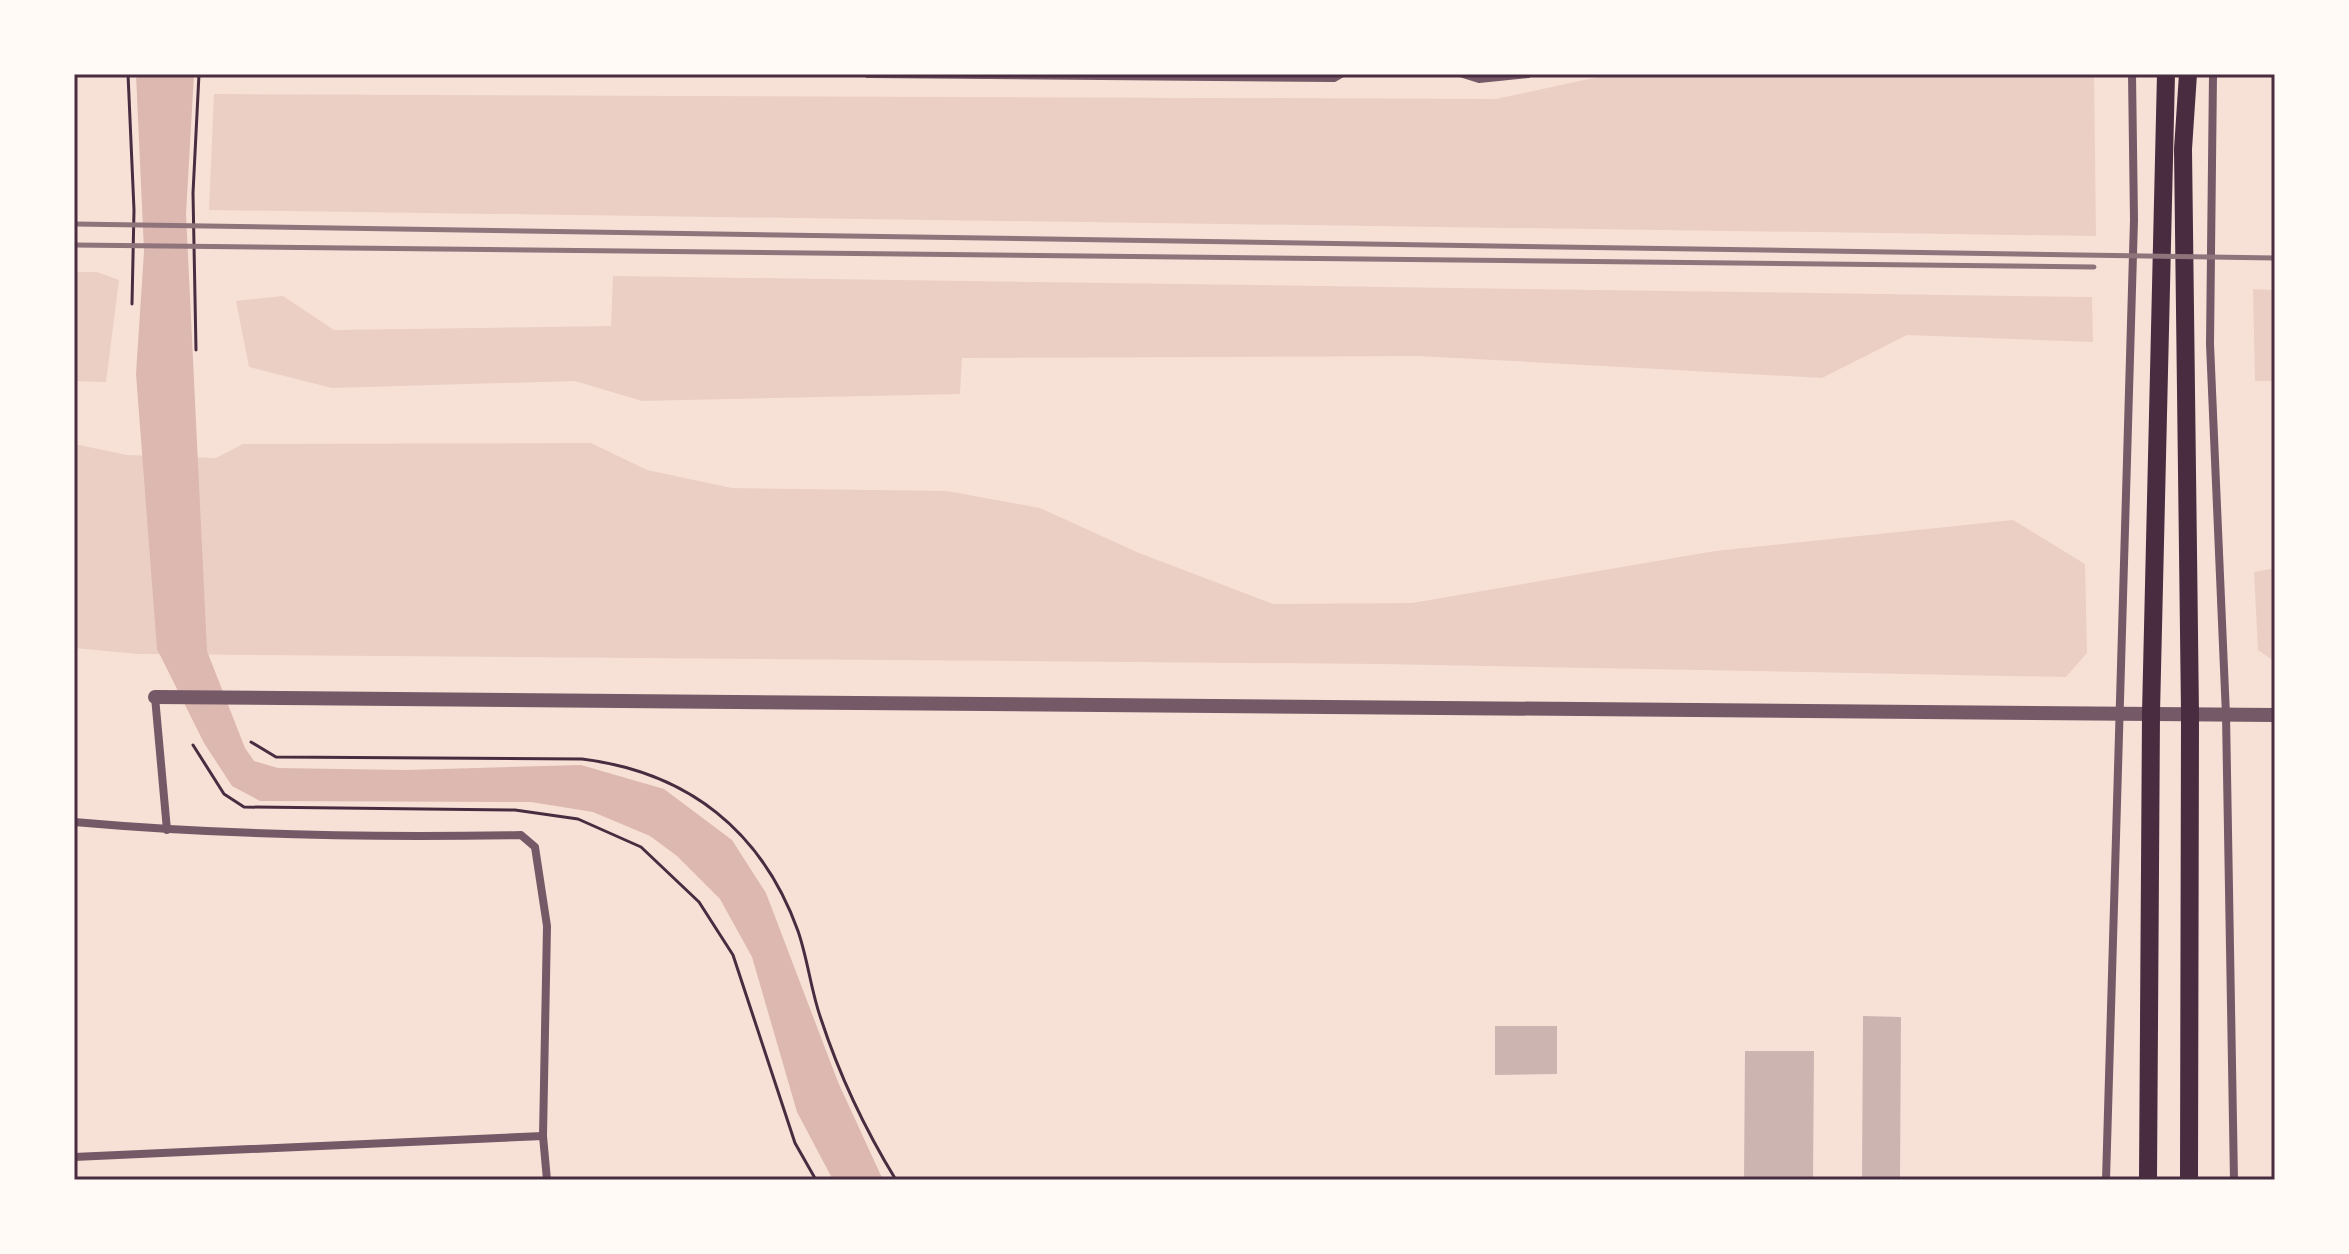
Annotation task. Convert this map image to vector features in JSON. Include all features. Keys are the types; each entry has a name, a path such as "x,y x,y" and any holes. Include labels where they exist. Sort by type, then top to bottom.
{"highway":[{"path":"2148,1180 2151,713 2166,74"},
{"path":"2188,74 2183,149 2190,713 2189,1180"}],"street":[{"path":"868,74 1334,78 1341,74"},
{"path":"1463,74 1479,79 1528,74"},
{"path":"2106,1180 2134,220 2132,74"},
{"path":"2213,74 2210,344 2226,715 2234,1180"},
{"path":"167,830 159,696 2275,715"},
{"path":"74,822 167,830 353,838 521,835 535,847 547,926 543,1136 547,1180"},
{"path":"74,1157 543,1136"}],"path":[{"path":"128,74 134,210 132,304"},
{"path":"196,350 193,193 199,74"},
{"path":"251,742 276,757 582,759 622,764 660,776 709,806 752,844 780,887 799,934 821,1020 852,1096 896,1180"}],"shaded area":[{"path":"136,74 194,74 186,214 207,651 245,748 254,761 278,768 406,770 581,765 664,789 732,840 766,893 838,1082 883,1180 833,1180 797,1112 752,957 720,899 677,856 650,836 593,812 531,802 260,801 232,786 204,743 157,649 136,374 144,251"},
{"path":"1612,74 2094,74 2096,236 209,210 214,94 1496,99"},
{"path":"74,272 97,272 119,280 106,382 74,381"},
{"path":"613,276 2092,297 2093,342 1907,335 1822,378 1419,356 962,358 960,394 642,401 575,381 332,388 249,367 236,301 283,296 334,330 611,326"},
{"path":"2253,289 2275,290 2275,381 2255,381"},
{"path":"591,443 647,470 732,488 947,491 1040,508 1139,553 1273,604 1412,603 1715,551 2013,520 2085,564 2087,653 2066,677 1379,664 139,654 74,648 74,444 127,455 216,458 243,444"},
{"path":"2275,568 2275,662 2258,650 2254,572"}],"building":[{"path":"1863,1016 1901,1017 1900,1180 1862,1180"},
{"path":"1495,1026 1557,1026 1557,1074 1495,1075"},
{"path":"1745,1051 1814,1051 1813,1180 1744,1180"}],"railway":[{"path":"74,224 2275,258"},
{"path":"74,245 2094,267"}]}
